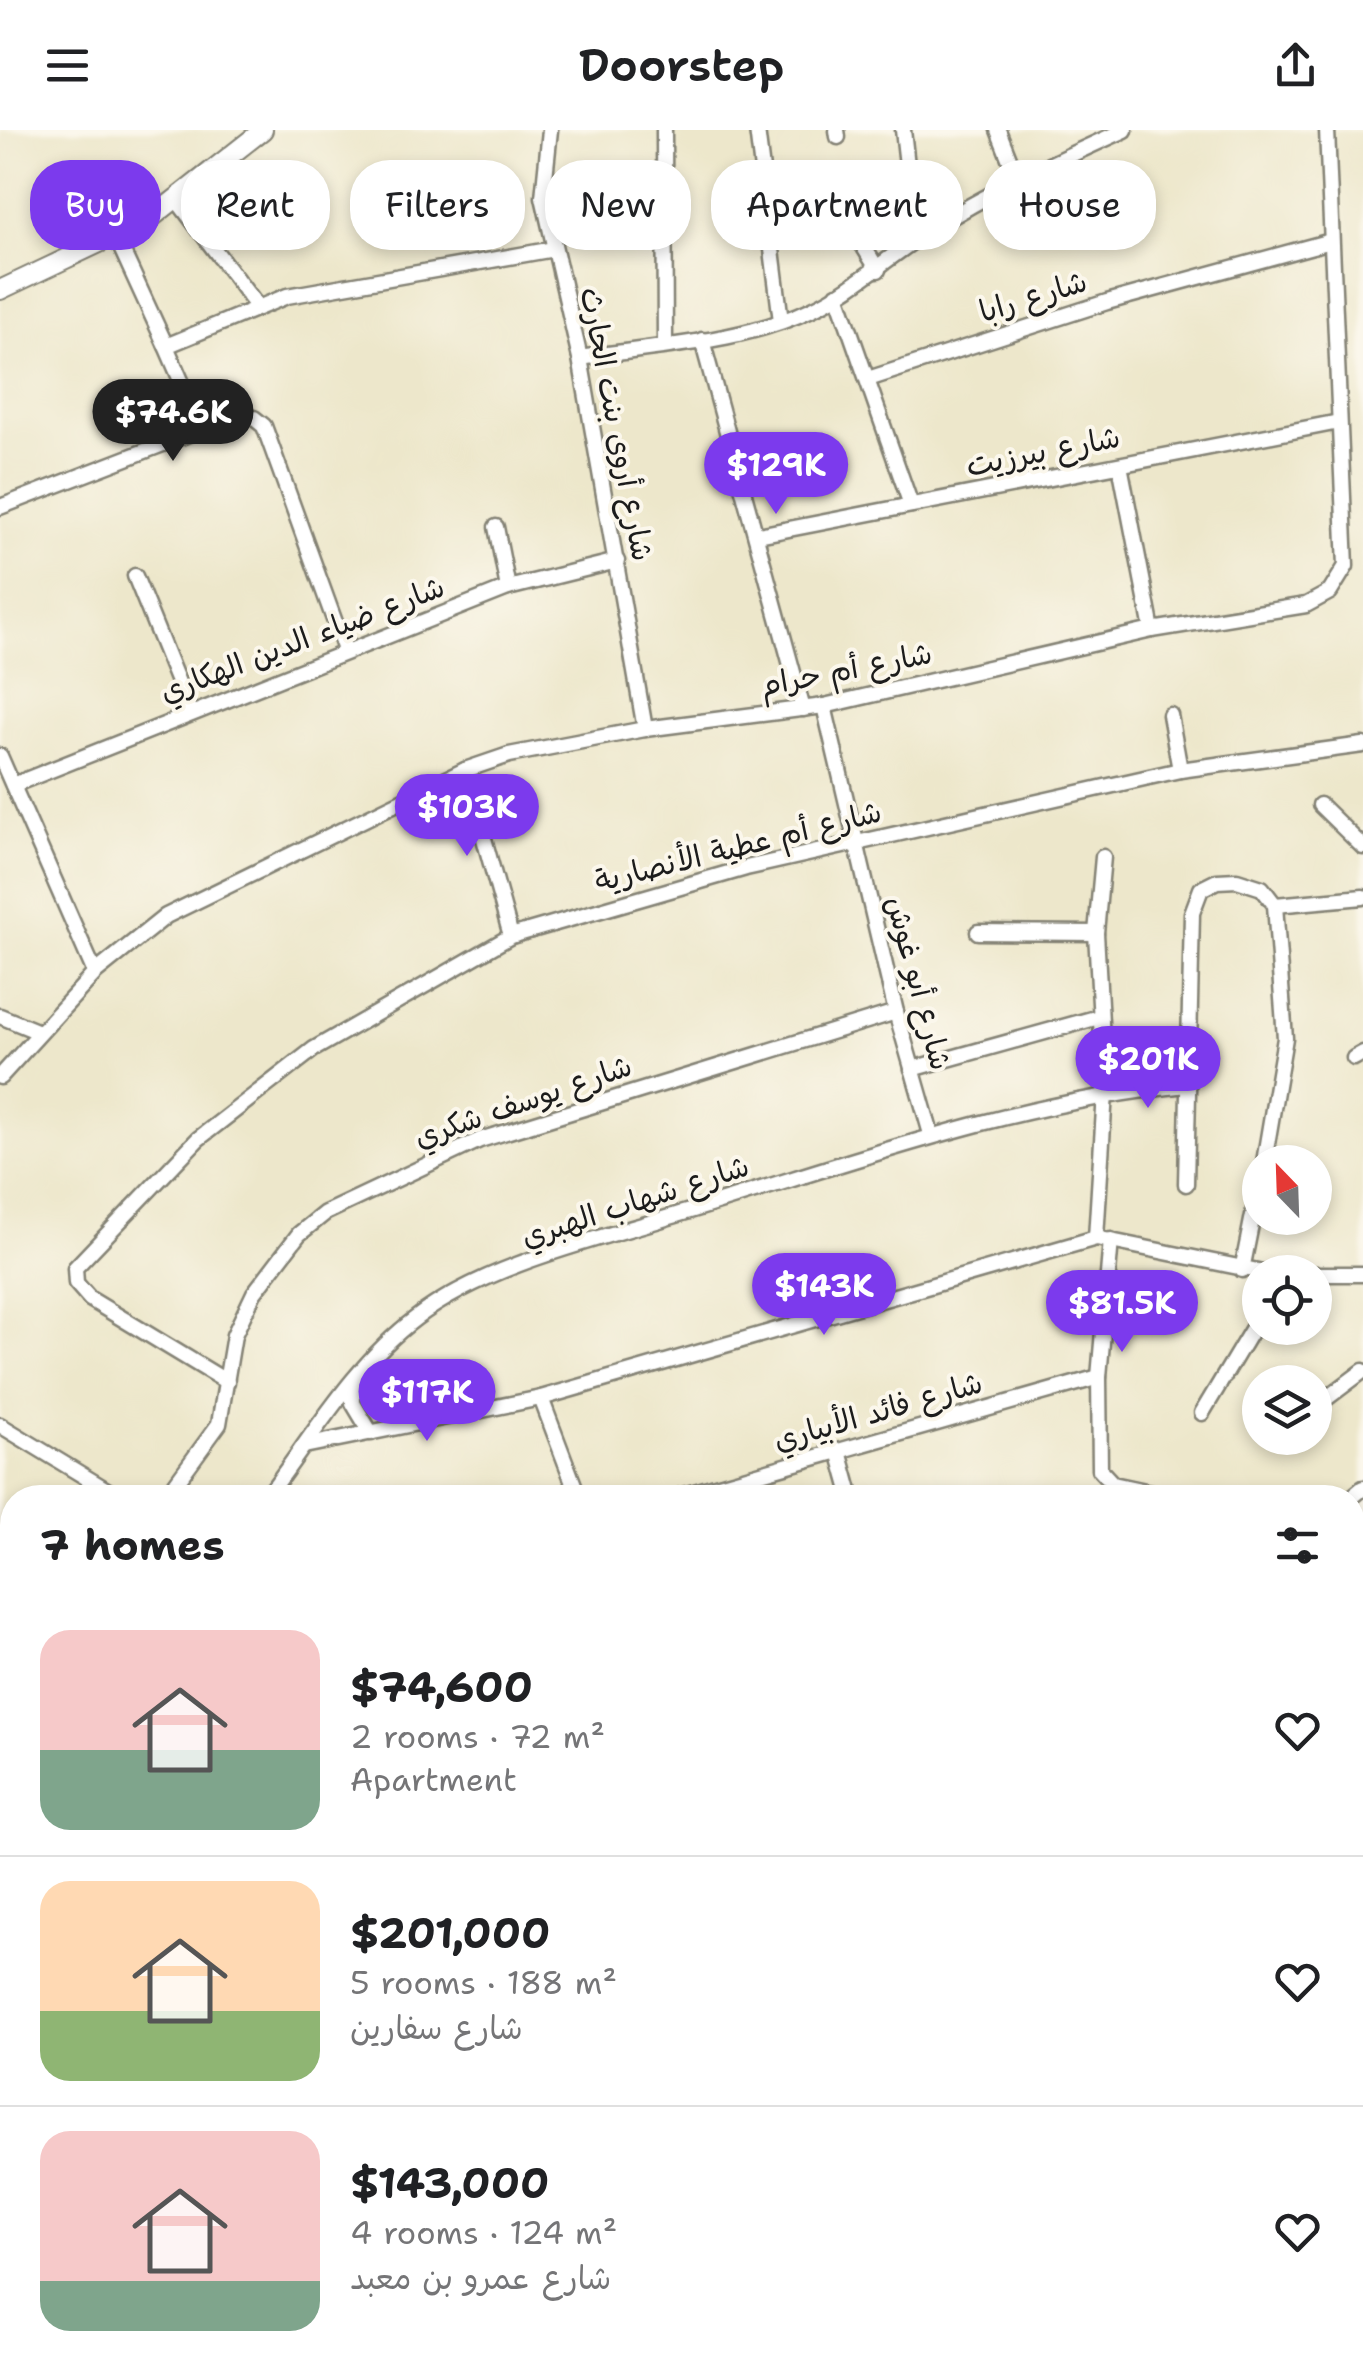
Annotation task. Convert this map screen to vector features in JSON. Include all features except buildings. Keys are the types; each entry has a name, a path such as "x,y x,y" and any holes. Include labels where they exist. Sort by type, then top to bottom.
{"street":[{"path":"161,209 263,130"},
{"name":"شارع أروى بنت الحارث","path":"546,160 550,130"},
{"path":"664,130 666,345"},
{"path":"756,130 781,321"},
{"path":"903,130 906,160"},
{"path":"998,130 1010,160"},
{"path":"1057,160 1107,134 1125,130"},
{"name":"شارع أم حرام","path":"0,1076 95,972 144,932 196,900 465,770 509,755 645,728 824,706 1152,630 1306,605 1338,583 1346,566 1327,130"},
{"name":"شارع أروى بنت الحارث","path":"545,164 545,200"},
{"path":"177,200 256,305"},
{"name":"شارع رابا","path":"868,379 1107,302 1331,241"},
{"path":"0,290 86,250"},
{"path":"122,250 202,429"},
{"path":"166,346 256,305 324,288 548,250"},
{"name":"شارع أروى بنت الحارث","path":"554,250 580,358 645,728"},
{"path":"867,250 878,270"},
{"path":"580,358 702,340 781,321 837,294 904,250"},
{"path":"837,294 911,505"},
{"path":"702,340 803,709"},
{"path":"0,507 202,429 242,416 254,418 264,426 345,650"},
{"name":"شارع بيرزيت","path":"758,535 1339,422"},
{"path":"1120,465 1152,630"},
{"path":"496,526 508,588"},
{"name":"شارع ضياء الدين الهكاري","path":"13,784 508,588 617,561"},
{"path":"135,576 190,712"},
{"name":"شارع أبو غوش","path":"824,706 896,1012 931,1134"},
{"path":"1170,716 1180,770"},
{"name":"شارع أم عطية الأنصارية","path":"226,1382 90,1299 76,1283 78,1260 198,1139 314,1049 511,936 681,884 1180,770 1363,745"},
{"path":"0,756 95,972"},
{"path":"465,770 511,936"},
{"path":"1320,806 1363,847"},
{"path":"1102,856 1096,932 1105,1093 1098,1464 1116,1485"},
{"path":"1186,1184 1195,896 1210,883 1237,880 1262,888 1274,906 1286,1038 1267,1145"},
{"path":"1274,906 1363,897"},
{"path":"978,932 1096,932"},
{"name":"شارع يوسف شكري","path":"174,1485 219,1424 234,1335 254,1294 299,1234 325,1214 480,1140 896,1012"},
{"path":"0,1016 39,1032"},
{"path":"912,1070 1099,1017"},
{"name":"شارع شهاب الهبري","path":"276,1485 352,1383 414,1319 473,1285 618,1232 931,1134 1105,1093 1187,1085"},
{"path":"304,1446 541,1398 1103,1239 1242,1270"},
{"path":"1332,1274 1363,1274"},
{"path":"1202,1413 1243,1345"},
{"path":"1332,1394 1363,1371"},
{"name":"شارع فائد الأبياري","path":"718,1485 1098,1377"},
{"path":"352,1383 353,1404 371,1433"},
{"path":"541,1398 573,1485"},
{"path":"0,1425 99,1485"},
{"path":"839,1451 848,1485"}]}
